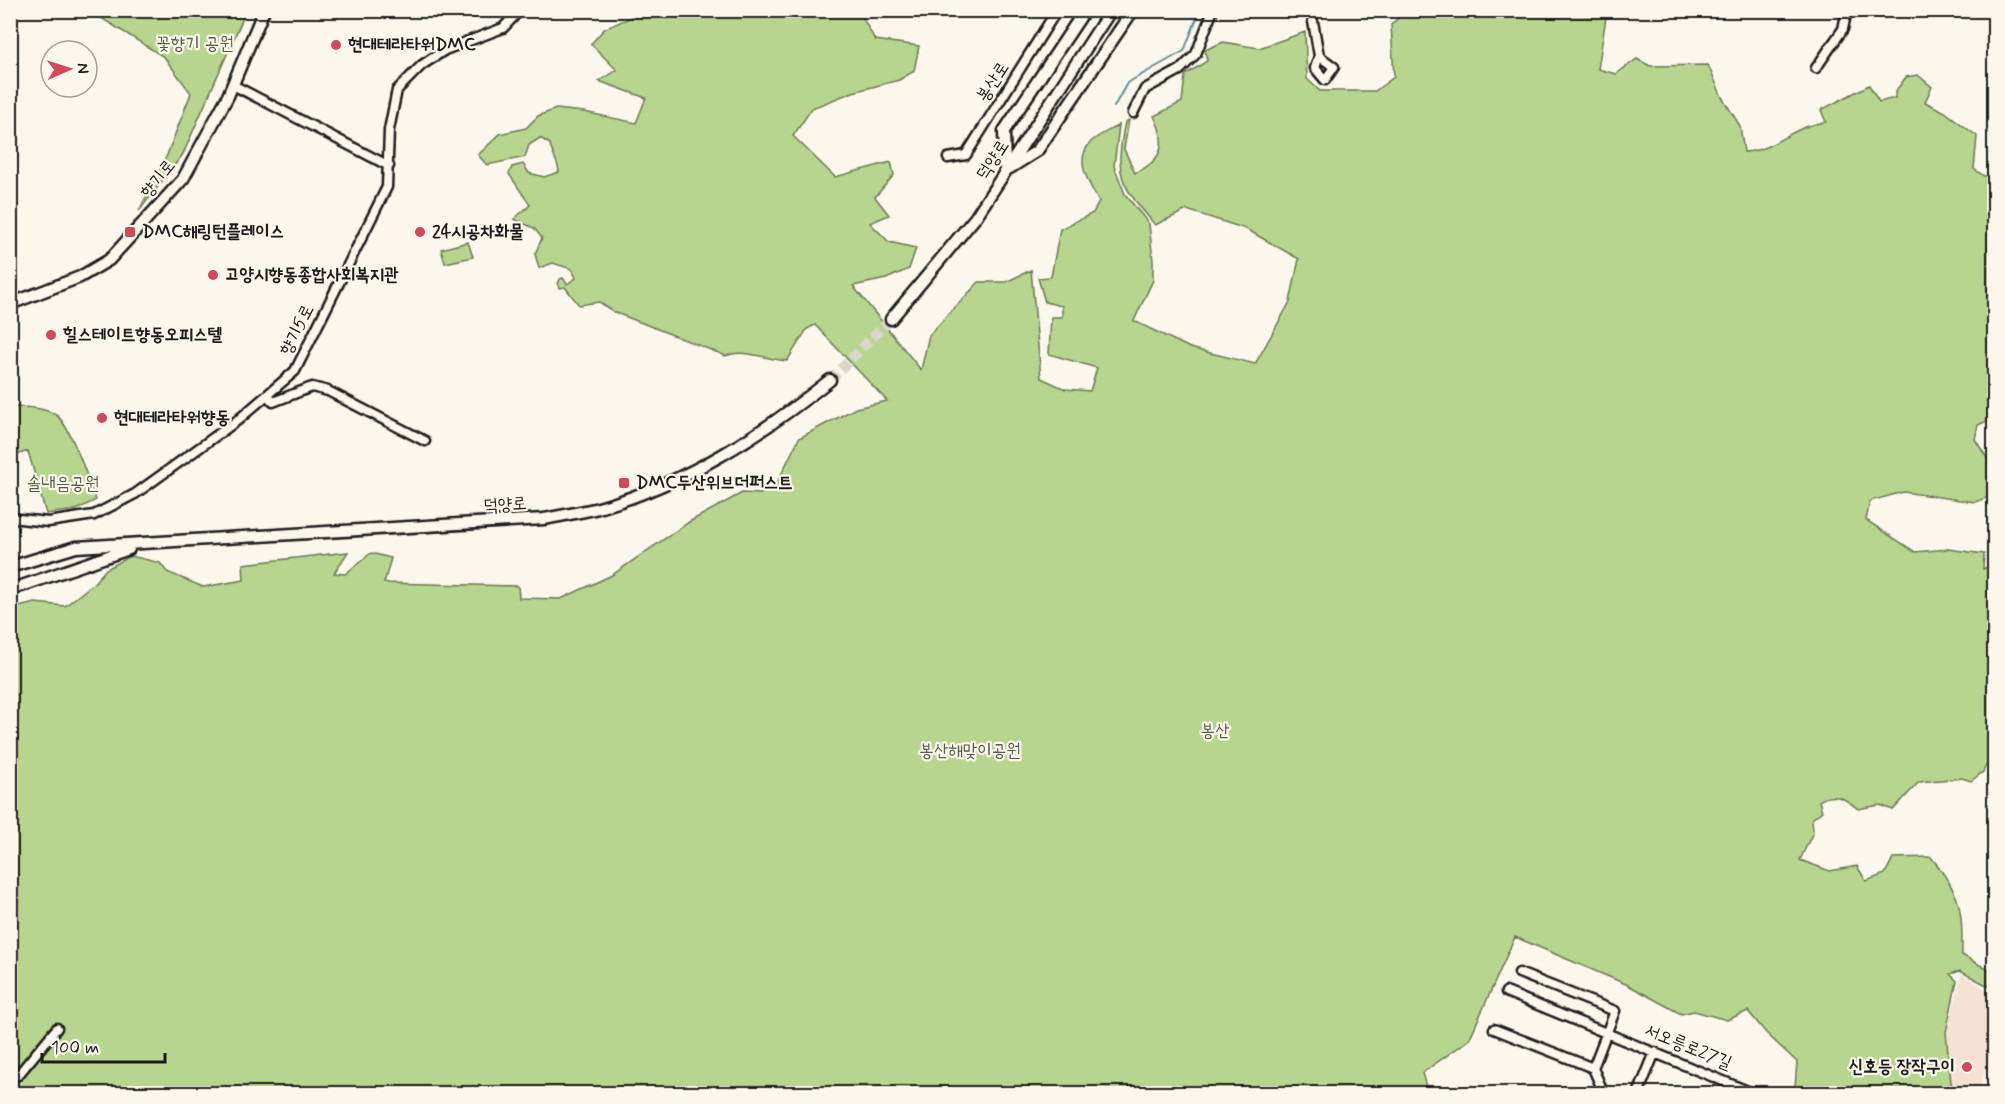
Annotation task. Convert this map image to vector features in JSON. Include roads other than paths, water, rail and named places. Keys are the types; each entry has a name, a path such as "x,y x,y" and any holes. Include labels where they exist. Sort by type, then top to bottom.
{"main road":[{"name":"향기로","path":"10,304 80,278 109,260 130,240 183,179 233,85 264,10"},
{"path":"1005,172 1004,131 1085,10"},
{"name":"덕양로","path":"891,319 975,218 1111,10"},
{"path":"1005,172 1037,151 1133,10"},
{"name":"덕양로","path":"10,567 76,547 544,519 601,507 662,486 724,455 774,424 831,380"},
{"name":"덕양로","path":"10,590 91,560 146,544"}],"street":[{"name":"향기5로","path":"10,518 48,522 93,515 135,494 252,408 270,399 295,371 387,187 389,130 397,90 422,65 445,50 503,28 520,10"},
{"name":"봉산로","path":"948,158 966,155 1057,10"},
{"path":"1133,113 1145,89 1180,70 1196,54 1213,10"},
{"path":"1311,10 1319,56"},
{"path":"1816,68 1843,29 1847,10"},
{"path":"233,85 389,166"},
{"path":"270,399 312,387 328,391 425,441"},
{"path":"1519,973 1615,1011 1593,1068"},
{"name":"서오릉로27길","path":"1506,992 1755,1094"},
{"path":"10,1078 18,1075 57,1028"},
{"path":"1494,1029 1593,1068 1604,1094"},
{"path":"1638,1094 1655,1052"}],"waterway":[{"path":"1114,107 1127,83 1184,51 1200,10"}],"tunnel":[{"path":"830,380 891,319"}],"place":[{"name":"현대테라타워DMC","path":"336,45"},
{"name":"DMC해링턴플레이스","path":"130,232"},
{"name":"24시공차화물","path":"420,232"},
{"name":"고양시향동종합사회복지관","path":"213,275"},
{"name":"힐스테이트향동오피스텔","path":"51,335"},
{"name":"현대테라타워향동","path":"102,418"},
{"name":"DMC두산위브더퍼스트","path":"624,483"},
{"name":"신호등 장작구이","path":"1967,1067"}],"park label":[{"name":"꽃향기 공원","path":"195,44"},
{"name":"솔내음공원","path":"63,484"},
{"name":"봉산","path":"1215,731"},
{"name":"봉산해맞이공원","path":"970,751"}]}
